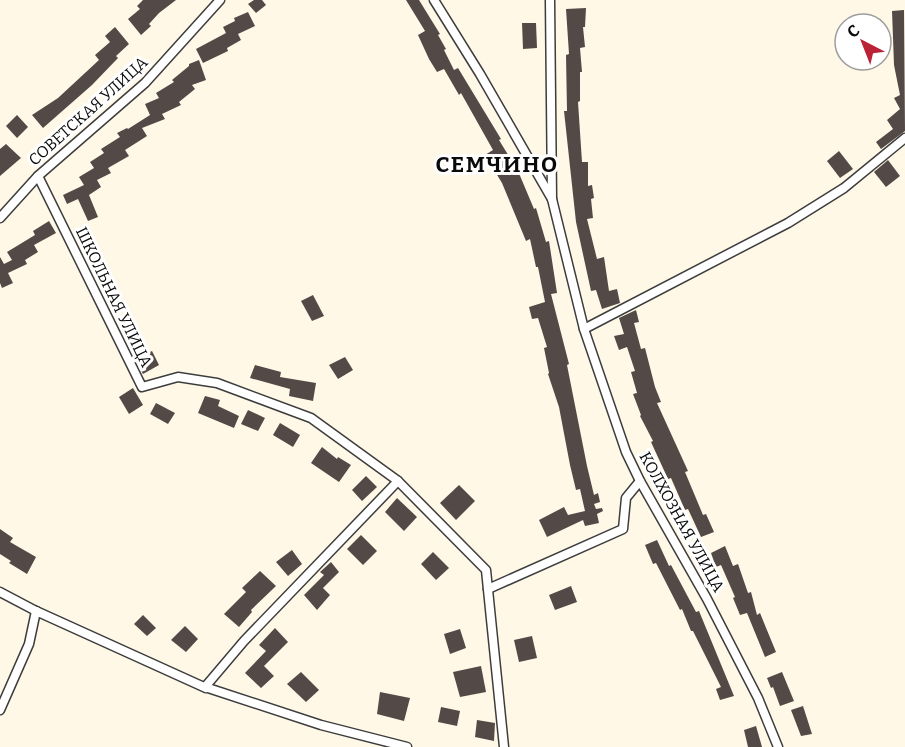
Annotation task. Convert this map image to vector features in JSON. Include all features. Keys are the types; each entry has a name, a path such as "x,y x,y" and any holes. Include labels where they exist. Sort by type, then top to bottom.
{"street":[{"name":"СОВЕТСКАЯ УЛИЦА","path":"0,218 38,176 145,83 220,0"},
{"name":"КОЛХОЗНАЯ УЛИЦА","path":"434,0 480,74 552,199"},
{"name":"КОЛХОЗНАЯ УЛИЦА","path":"549,0 552,199 584,328 626,452 707,599 758,698 778,747"},
{"path":"584,328 788,223 844,188 905,138"},
{"name":"ШКОЛЬНАЯ УЛИЦА","path":"38,176 142,387 178,377 218,383 311,418 398,482 486,570 504,747"},
{"path":"488,589 623,529 626,498 640,481"},
{"path":"205,687 244,641 398,482"},
{"path":"0,592 36,611 206,688 321,725 407,747"},
{"path":"0,710 29,644 36,611"}],"building":[{"path":"143,0 176,0 159,13 149,24 151,26 141,35 128,19 140,9 137,6"},
{"path":"254,0 262,0 266,5 256,13 248,4"},
{"path":"406,0 419,0 440,34 438,35 454,70 458,68 518,171 534,209 536,208 546,242 549,241 557,293 551,294 569,364 567,365 587,466 594,495 598,493 600,502 594,504 596,509 602,508 603,511 597,514 599,523 585,526 583,520 547,537 539,520 564,507 568,515 585,511 580,489 576,490 559,407 548,374 544,348 547,347 538,318 532,319 529,307 545,302 538,267 536,267 530,239 526,241 502,183 485,155 493,150 461,93 459,95 444,69 437,72 429,59 418,35 425,31"},
{"path":"586,8 585,27 583,27 585,47 580,48 582,72 580,72 580,101 578,102 582,162 588,162 588,186 592,185 594,198 591,199 593,218 587,219 597,259 604,257 609,291 617,289 620,303 602,309 596,290 591,291 576,222 564,111 567,111 566,55 569,54 566,9"},
{"path":"904,10 905,131 881,149 876,142 893,129 887,120 900,109 894,98 900,95 894,65 892,11"},
{"path":"248,12 255,26 238,34 241,40 227,48 228,51 203,63 196,49 226,33 223,27 235,21 234,18"},
{"path":"522,23 536,23 537,48 523,49"},
{"path":"115,27 129,44 92,85 43,128 32,115 58,98 99,60 95,55 110,42 105,36"},
{"path":"199,60 206,80 192,85 195,89 179,102 181,105 162,114 165,119 142,128 147,136 125,150 129,156 108,168 111,173 97,180 101,187 89,195 98,217 88,221 78,199 67,204 63,195 84,185 79,177 94,168 90,162 104,153 101,149 120,137 117,133 150,115 145,104 159,98 156,93 174,82 172,80 189,64"},
{"path":"17,115 28,127 17,138 6,126"},
{"path":"6,144 21,158 0,176 0,149"},
{"path":"839,151 853,169 840,178 827,161"},
{"path":"888,160 900,176 886,187 874,172"},
{"path":"49,221 56,233 34,245 38,252 25,260 27,264 8,273 13,283 2,288 0,257 4,264 12,260 7,252 35,235 33,231"},
{"path":"313,295 324,316 312,321 301,301"},
{"path":"636,310 639,322 634,323 641,349 645,348 661,402 657,403 688,471 685,472 703,515 706,514 714,532 701,537 688,509 685,510 671,478 668,479 651,442 653,441 640,416 633,394 637,393 631,372 635,371 627,347 619,350 614,336 624,334 619,318"},
{"path":"152,351 159,365 143,374 135,359"},
{"path":"345,357 353,370 338,379 329,365"},
{"path":"255,365 281,372 280,377 316,383 313,401 289,396 290,389 250,378"},
{"path":"133,388 143,405 129,414 119,397"},
{"path":"205,396 220,400 218,406 239,416 234,428 198,413"},
{"path":"156,403 175,413 168,424 150,414"},
{"path":"248,410 265,418 258,431 241,424"},
{"path":"280,423 300,435 293,447 273,435"},
{"path":"322,447 337,459 338,457 351,465 339,482 311,463"},
{"path":"366,476 377,487 362,501 352,490"},
{"path":"459,485 475,501 456,520 440,503"},
{"path":"397,498 417,517 404,531 385,512"},
{"path":"0,529 13,538 10,542 36,557 27,574 9,563 11,561 0,554"},
{"path":"361,535 377,551 363,565 347,549"},
{"path":"657,540 669,566 671,565 696,612 699,611 734,696 720,700 716,689 721,687 682,609 680,610 656,563 653,564 645,545"},
{"path":"725,546 733,566 738,564 748,593 751,592 757,615 760,613 776,652 765,657 747,613 740,615 721,565 716,567 711,553"},
{"path":"292,550 302,564 288,576 276,562"},
{"path":"433,552 449,568 436,580 421,564"},
{"path":"331,562 339,572 323,588 330,595 317,610 304,595 324,575 320,572"},
{"path":"260,571 276,586 251,610 252,612 239,627 224,614 246,592 242,588"},
{"path":"571,586 577,602 555,610 549,595"},
{"path":"143,615 156,628 147,636 134,624"},
{"path":"185,626 198,639 186,652 171,640"},
{"path":"275,628 288,642 264,666 274,676 261,688 245,673 266,651 259,645"},
{"path":"460,629 466,648 450,654 444,634"},
{"path":"532,636 537,658 519,662 514,640"},
{"path":"481,666 486,692 460,697 453,672"},
{"path":"301,672 319,690 306,702 287,684"},
{"path":"782,672 794,701 780,706 767,678"},
{"path":"380,692 410,698 404,721 377,714"},
{"path":"803,706 812,734 801,736 791,710"},
{"path":"441,707 460,711 457,726 438,722"},
{"path":"477,720 495,723 494,741 475,737"},
{"path":"756,726 762,747 748,747 744,730"}],"district":[{"name":"СЕМЧИНО","path":"497,164"}]}
